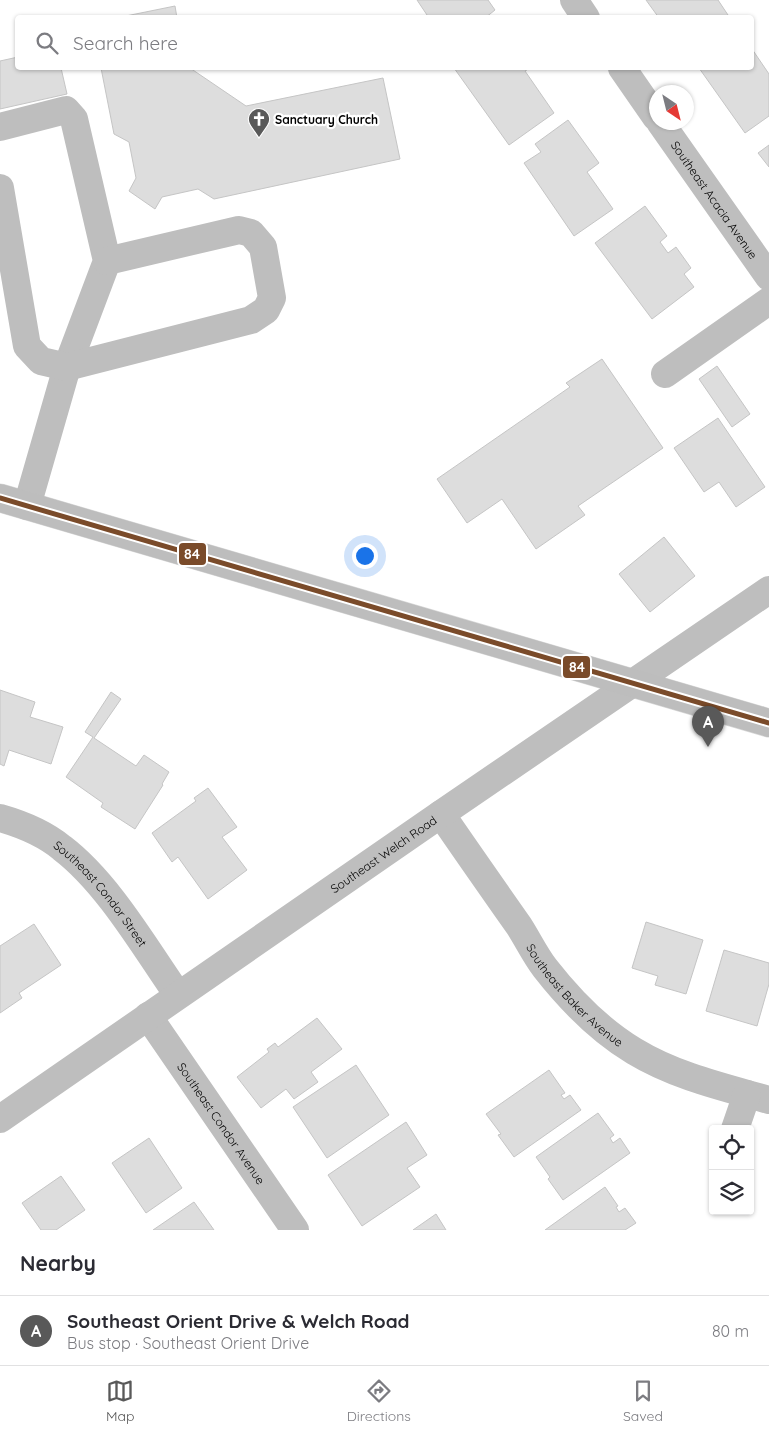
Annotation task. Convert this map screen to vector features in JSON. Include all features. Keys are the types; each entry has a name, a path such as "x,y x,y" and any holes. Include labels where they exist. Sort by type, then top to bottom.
{"main road":[{"path":"0,498 769,723"}],"street":[{"path":"574,0 584,15"},
{"path":"623,70 649,107"},
{"path":"0,127 66,110 74,119 107,261 67,367 27,506"},
{"name":"Southeast Acacia Avenue","path":"666,130 769,277"},
{"path":"0,188 27,346 41,362 67,367 251,320 266,310 272,298 263,247 252,233 238,230 107,261"},
{"path":"664,374 769,301"},
{"name":"Southeast Welch Road","path":"0,1118 769,590"},
{"name":"Southeast Baker Avenue","path":"441,814 527,938 544,967 572,1000 602,1028 634,1051 672,1070 695,1079 758,1097"},
{"name":"Southeast Condor Street","path":"0,818 38,833 62,848 85,869 106,892 178,995"},
{"name":"Southeast Condor Avenue","path":"148,1016 295,1230"},
{"path":"738,1125 758,1097"}],"building":[{"path":"417,0 488,0 495,10 489,15 427,15"},
{"path":"646,0 718,0 728,15 657,15"},
{"path":"175,6 176,15 131,15"},
{"path":"754,52 769,74 769,116 745,133 700,70 754,70"},
{"path":"15,58 15,70 61,70 67,94 0,109 0,61"},
{"name":"Sanctuary Church","path":"101,70 193,70 246,106 383,78 400,159 214,199 198,189 162,197 155,209 129,191 136,178 129,142 114,134"},
{"path":"455,70 527,70 525,71 554,113 509,145"},
{"path":"568,120 599,163 587,172 613,209 574,236 524,163 541,152 535,144"},
{"path":"769,145 769,167 758,153"},
{"path":"645,206 667,236 660,242 668,253 676,247 691,268 684,274 694,287 652,319 595,243"},
{"path":"602,359 663,448 578,506 585,515 536,549 502,499 467,523 437,479 570,387 566,383"},
{"path":"717,366 750,414 732,427 699,379"},
{"path":"718,418 765,487 736,507 719,482 704,492 674,448"},
{"path":"664,537 695,576 650,612 619,574"},
{"path":"0,690 35,702 30,717 63,727 51,764 9,750 4,766 0,764"},
{"path":"111,692 121,699 94,738 136,766 144,755 169,772 163,785 135,829 101,807 103,803 66,777 93,737 85,732"},
{"path":"208,788 237,827 222,837 247,870 208,899 178,857 172,862 152,833 196,801 194,798"},
{"path":"646,922 703,940 686,994 655,985 658,976 632,968"},
{"path":"34,924 61,965 19,993 22,998 0,1013 0,946"},
{"path":"724,950 769,963 769,984 757,1026 706,1011"},
{"path":"317,1018 342,1049 311,1072 318,1082 294,1099 286,1089 261,1108 237,1077 269,1052 267,1049 275,1043 278,1047"},
{"path":"356,1065 389,1115 327,1158 293,1107"},
{"path":"549,1070 565,1093 561,1095 564,1099 570,1095 581,1110 514,1157 498,1135 501,1134 486,1114"},
{"path":"598,1113 614,1135 610,1138 613,1143 620,1138 630,1153 563,1200 548,1179 550,1177 536,1157"},
{"path":"406,1122 427,1155 407,1168 420,1187 362,1226 328,1175"},
{"path":"149,1138 182,1188 146,1213 112,1163"},
{"path":"61,1176 85,1210 56,1230 41,1230 22,1203"},
{"path":"605,1187 618,1206 616,1207 619,1212 625,1208 636,1223 625,1230 545,1230"},
{"path":"194,1202 214,1230 153,1230"},
{"path":"436,1214 446,1230 413,1230"}],"transit line":[{"name":"84","path":"0,498 769,723"}],"place":[{"name":"Sanctuary Church","path":"259,138"},
{"name":"Southeast Orient Drive & Welch Road","path":"708,747"}]}
